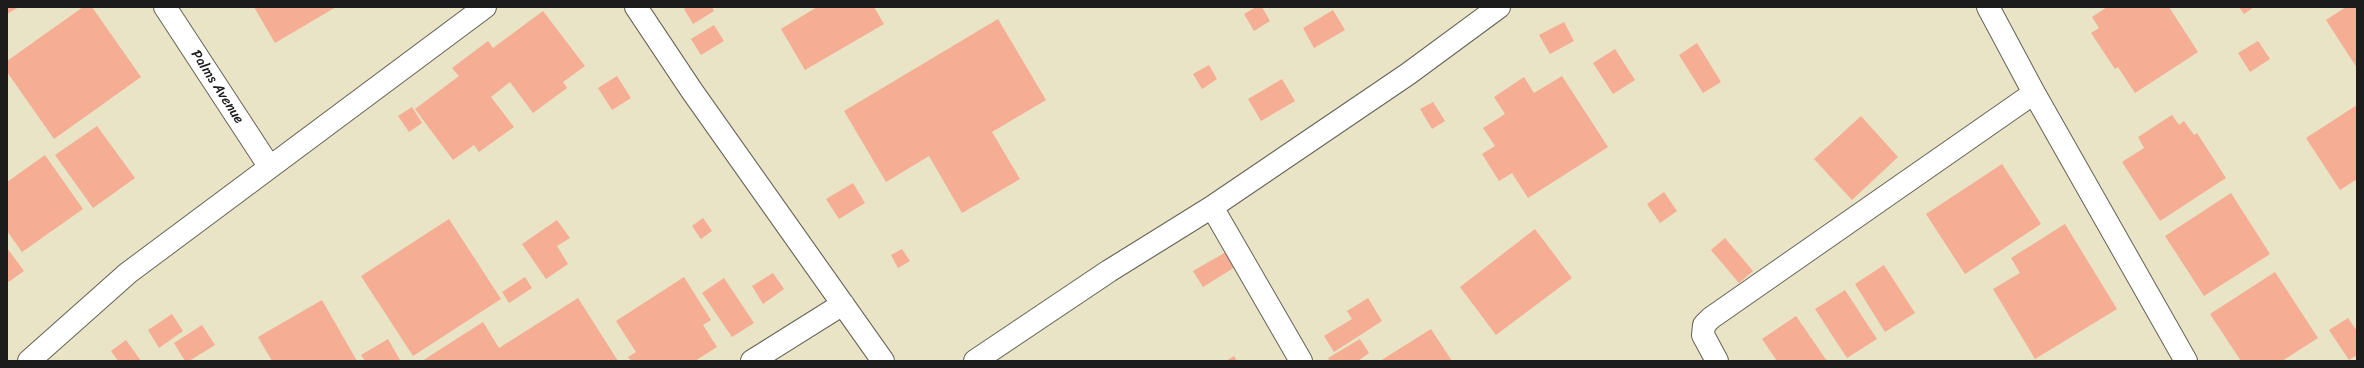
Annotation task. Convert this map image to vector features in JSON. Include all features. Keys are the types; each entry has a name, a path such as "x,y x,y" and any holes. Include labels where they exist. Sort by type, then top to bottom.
{"street":[{"name":"Palms Avenue","path":"165,7 269,166"},
{"path":"29,361 128,273 269,166 485,7"},
{"path":"636,7 692,92 882,361"},
{"path":"975,361 1109,271 1212,207 1408,74 1499,7"},
{"path":"1988,7 2034,94 2186,361"},
{"path":"1717,361 1703,335 1704,326 1711,318 2034,94"},
{"path":"1212,207 1301,361"},
{"path":"752,361 843,304"}],"building":[{"path":"7,7 19,7 7,14"},
{"path":"83,7 92,7 141,77 54,139 7,72 7,61"},
{"path":"254,7 336,7 275,43"},
{"path":"687,7 712,7 714,11 693,24 684,9"},
{"path":"817,7 874,7 884,24 805,70 781,29"},
{"path":"1256,7 1262,7 1270,21 1254,31 1244,14"},
{"path":"2107,7 2169,7 2198,52 2135,93 2118,67 2115,69 2091,33 2099,28 2092,17"},
{"path":"2239,7 2254,7 2244,14"},
{"path":"2346,7 2357,7 2357,68 2326,20"},
{"path":"1333,10 1345,30 1314,48 1303,28"},
{"path":"543,11 585,66 563,82 567,88 533,113 510,82 491,97 514,127 479,152 474,145 453,160 415,109 459,76 452,68 488,41 493,48"},
{"path":"998,19 1046,100 992,132 1020,179 962,213 929,156 886,182 844,111"},
{"path":"1564,22 1574,41 1550,54 1539,35"},
{"path":"714,25 724,41 701,55 691,39"},
{"path":"2258,41 2270,59 2250,72 2238,53"},
{"path":"1697,43 1721,82 1703,93 1679,55"},
{"path":"1615,49 1635,80 1613,94 1593,63"},
{"path":"1209,65 1217,79 1202,89 1193,74"},
{"path":"617,76 631,98 612,110 598,88"},
{"path":"1562,76 1608,147 1528,198 1512,173 1499,181 1482,154 1495,146 1483,128 1505,114 1494,97 1524,77 1534,93"},
{"path":"1282,79 1295,101 1261,121 1248,99"},
{"path":"1433,102 1445,121 1432,129 1420,109"},
{"path":"2357,105 2357,179 2340,190 2306,138"},
{"path":"412,107 422,123 409,132 398,116"},
{"path":"2172,115 2179,125 2184,121 2194,135 2197,133 2226,178 2160,221 2122,162 2144,148 2138,137"},
{"path":"1861,116 1898,157 1852,200 1814,159"},
{"path":"97,126 135,178 93,208 55,155"},
{"path":"45,155 83,209 22,252 7,231 7,182"},
{"path":"2002,164 2041,224 1965,274 1926,214"},
{"path":"853,183 865,203 839,219 826,199"},
{"path":"1664,192 1677,211 1660,223 1647,204"},
{"path":"2231,193 2270,254 2204,296 2165,236"},
{"path":"703,218 712,231 701,239 692,226"},
{"path":"449,219 501,299 413,356 361,276"},
{"path":"557,220 570,238 557,246 568,264 546,279 522,244"},
{"path":"2065,224 2117,309 2035,359 1993,289 2020,273 2011,258"},
{"path":"1535,229 1572,278 1496,335 1460,287"},
{"path":"1725,238 1753,271 1739,283 1711,250"},
{"path":"7,248 24,271 7,283"},
{"path":"902,249 910,261 898,268 891,255"},
{"path":"1226,252 1235,267 1203,287 1193,271"},
{"path":"1884,265 1915,313 1885,332 1855,284"},
{"path":"2275,272 2318,338 2282,361 2241,361 2210,314"},
{"path":"773,273 784,289 763,304 752,286"},
{"path":"525,277 532,288 509,303 502,292"},
{"path":"684,277 711,320 703,325 717,347 695,361 631,361 628,357 636,352 616,321"},
{"path":"724,278 754,323 732,337 702,293"},
{"path":"1845,290 1877,339 1847,358 1815,309"},
{"path":"578,298 618,361 422,361 483,322 499,348"},
{"path":"1368,298 1382,321 1334,352 1324,336 1352,319 1347,311"},
{"path":"322,300 357,361 272,361 258,337"},
{"path":"172,314 183,331 159,348 148,330"},
{"path":"1796,316 1827,361 1777,361 1762,339"},
{"path":"2348,318 2357,331 2357,355 2349,360 2329,330"},
{"path":"202,325 215,345 189,361 185,361 174,343"},
{"path":"1431,329 1452,361 1380,361"},
{"path":"388,339 400,360 365,361 361,355"},
{"path":"1360,339 1369,353 1358,361 1330,361 1328,358"},
{"path":"126,340 141,361 118,361 111,351"},
{"path":"1234,356 1237,361 1226,361"}]}
